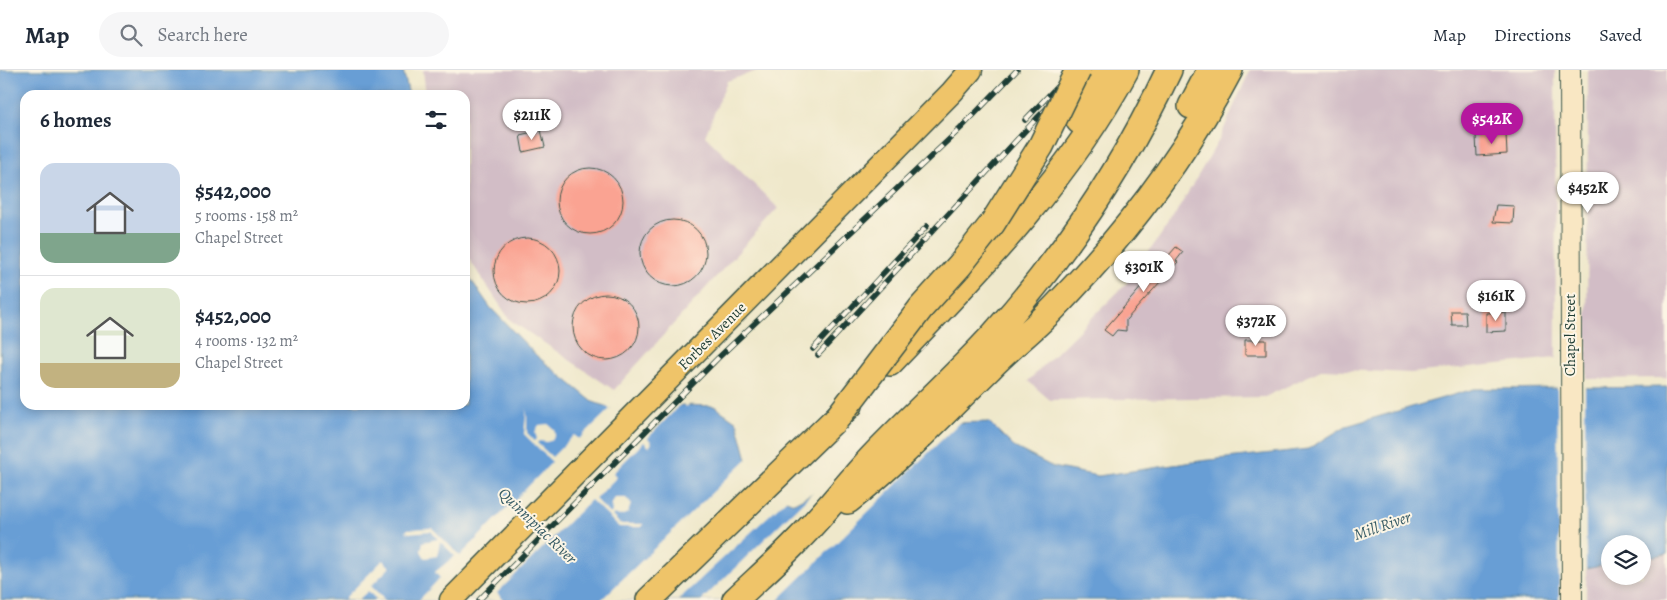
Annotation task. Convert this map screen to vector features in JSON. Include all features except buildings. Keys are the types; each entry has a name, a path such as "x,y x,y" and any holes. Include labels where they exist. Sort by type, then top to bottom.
{"highway":[{"path":"834,421 921,308 960,265 992,224 1041,146 1078,70"},
{"path":"1064,168 1080,117 1105,70"},
{"path":"649,600 834,421 946,303 1036,204 1064,168 1112,96 1126,70"},
{"path":"735,600 799,539 871,459 993,334 1045,273 1077,229 1124,155 1169,70"},
{"path":"990,367 1089,254 1147,179 1178,131 1210,70"},
{"path":"799,539 884,473 990,367 1054,309 1089,272 1145,204 1196,131 1230,70"}],"main road":[{"name":"Forbes Avenue","path":"451,600 952,92 971,70"},
{"name":"Chapel Street","path":"1570,70 1572,600"}],"shaded area":[{"path":"423,70 760,70 727,81 705,136 778,208 614,390 510,320 470,260 470,90 425,90"},
{"path":"1250,70 1555,70 1556,358 1411,373 1323,369 1265,397 1050,400 1028,381 1126,284 1173,218 1219,140"},
{"path":"1588,70 1667,70 1667,378 1587,379"},
{"path":"1667,554 1667,600 1586,600 1586,569 1601,566 1601,585 1651,585 1651,557"}],"water":[{"path":"0,70 403,70 408,90 20,90 20,410 470,410 470,278 490,307 537,356 593,402 635,416 682,405 714,406 737,422 750,470 771,494 794,503 945,423 989,422 1014,447 1053,467 1098,476 1200,461 1308,449 1346,426 1474,389 1667,387 1667,554 1651,557 1651,535 1601,535 1601,566 1586,569 1571,600 1,600"}],"pier":[{"path":"1557,386 1585,386 1586,575 1574,600 1559,600"},
{"path":"604,403 635,413 682,403 648,438 652,443 649,447 644,442 613,473 617,477 595,499 610,514 612,512 611,504 615,498 626,498 631,504 628,513 620,516 614,514 612,516 620,524 644,524 641,527 619,527 591,500 497,593 504,600 419,600 440,578 435,572 455,556 440,541 437,556 425,558 421,551 423,542 438,539 431,531 409,533 406,531 408,529 432,528 460,556 552,462 524,434 527,408 527,433 535,441 537,439 535,432 539,425 548,424 554,429 555,435 552,440 547,442 539,441 537,443 552,457 574,435 579,439 611,408 608,408"},
{"path":"944,420 962,420 778,600 702,600 816,489"},
{"path":"750,456 753,469 772,491 788,498 678,600 601,600"},
{"path":"383,560 390,567 371,586 385,600 377,600 368,591 358,600 344,599"}],"railway":[{"path":"479,600 718,358 961,128 1017,70"},
{"path":"1025,120 1073,70"},
{"path":"818,355 1037,118 1085,70"},
{"path":"813,349 927,226"}],"water label":[{"name":"Quinnipiac River","path":"538,525"},
{"name":"Mill River","path":"1382,525"}]}
